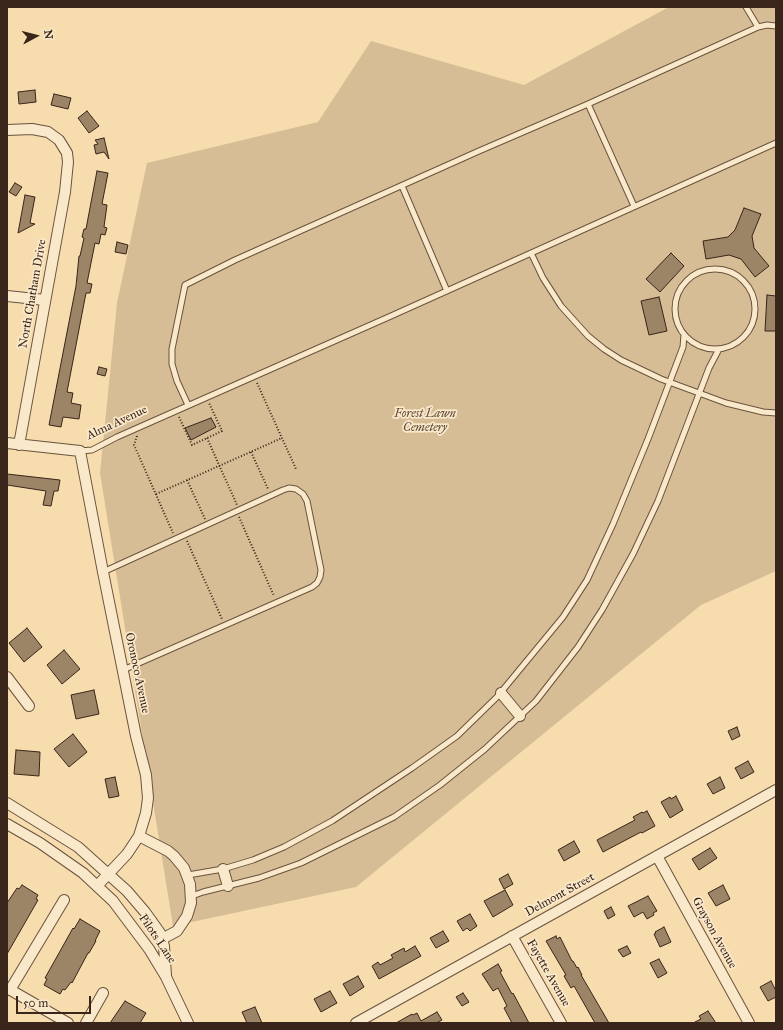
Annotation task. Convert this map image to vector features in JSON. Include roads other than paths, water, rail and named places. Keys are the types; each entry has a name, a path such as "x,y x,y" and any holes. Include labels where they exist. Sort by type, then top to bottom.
{"street":[{"name":"North Chatham Drive","path":"7,130 32,129 48,132 59,140 65,149 68,162 65,192 19,445"},
{"path":"7,296 45,300"},
{"name":"Alma Avenue","path":"7,443 80,451"},
{"name":"Oronoco Avenue","path":"80,451 102,572 146,776 147,787 146,812 139,836 131,849 97,886"},
{"path":"7,677 28,706"},
{"path":"501,693 520,716"},
{"name":"Delmont Street","path":"356,1023 370,1019 512,936 776,790"},
{"name":"Pilots Lane","path":"7,803 66,839 108,873 127,892 145,912 160,933 164,946 166,977"},
{"name":"Pilots Lane","path":"7,824 67,861 83,873 113,901 149,949 166,977"},
{"path":"139,836 168,851 179,862 188,875 192,896 190,909 184,922 177,931 162,939"},
{"name":"Grayson Avenue","path":"658,856 749,1023"},
{"path":"224,869 228,886"},
{"path":"64,900 9,989 68,1023"},
{"name":"Fayette Avenue","path":"512,936 562,1023"},
{"path":"166,977 188,1023"},
{"path":"86,1023 103,993"}],"lane":[{"path":"746,7 758,27"},
{"path":"188,405 177,381 172,364 172,349 185,285 235,260 758,27 767,25 776,26"},
{"path":"588,104 634,206"},
{"name":"Alma Avenue","path":"80,451 92,450 188,405 447,291 776,143"},
{"path":"402,186 447,291"},
{"path":"530,253 543,278 561,306 588,336 604,349 621,360 669,382 726,403 763,412 776,413"},
{"path":"718,269 730,272 740,277 748,286 753,297 755,308 753,320 748,331 740,340 730,346 719,349 709,349 692,342 684,335 678,325 675,314 675,302 679,290 686,281 695,274 706,270 718,269"},
{"path":"188,875 224,869 253,860 284,848 332,821 457,736 501,693 563,617 586,580 613,524 648,439 683,347 684,335"},
{"path":"192,896 259,878 301,863 394,816 440,785 463,767 485,749 536,701 578,647 602,610 633,554 658,501 709,368 719,349"},
{"path":"102,572 289,488 296,489 303,494 307,501 322,570 317,583 312,587 123,670"}],"park label":[{"name":"Forest Lawn Cemetery","path":"425,421"}]}
